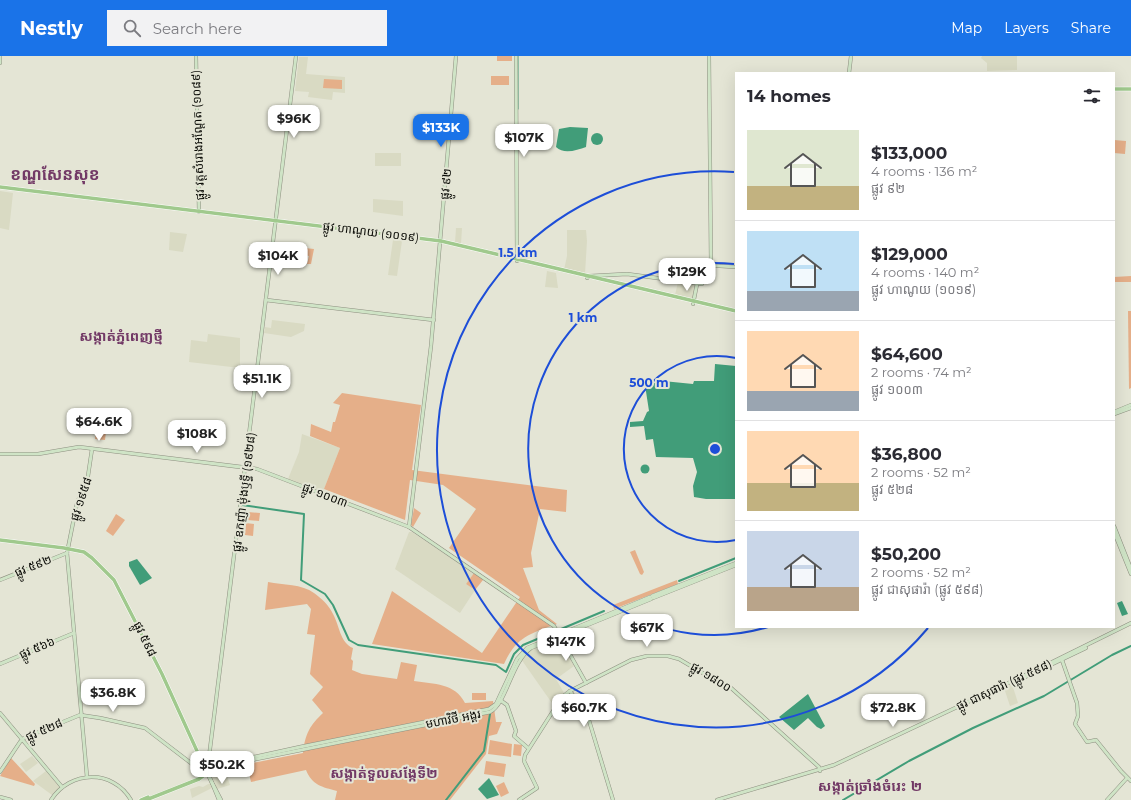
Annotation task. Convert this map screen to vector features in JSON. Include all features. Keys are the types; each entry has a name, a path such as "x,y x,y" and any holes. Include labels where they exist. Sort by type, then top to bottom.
{"main road":[{"path":"0,56 0,63"},
{"name":"ផ្លូវ វត្តសំរោងអណ្ដែត (១០៨៩)","path":"196,56 200,212"},
{"name":"ផ្លូវ ឧកញ៉ា ម៉ុងឫទ្ធី (១៩២៨)","path":"207,773 277,222 296,56"},
{"name":"ផ្លូវ ៩២","path":"408,527 434,320 456,56"},
{"path":"516,56 517,260"},
{"path":"709,56 711,265"},
{"path":"849,72 851,56"},
{"path":"1115,90 1131,90"},
{"name":"ផ្លូវ ហាណូយ (១០១៩)","path":"0,188 441,242 735,312"},
{"path":"587,277 627,274 702,284 704,265 735,267"},
{"path":"693,303 696,284"},
{"path":"267,300 434,320"},
{"path":"1115,413 1131,406"},
{"name":"ផ្លូវ ១០០៣","path":"0,454 38,454 79,447 246,468 262,471 408,527 559,632 586,683"},
{"name":"ផ្លូវ ១៩៥៨","path":"87,777 67,551 77,503 88,476 92,449"},
{"path":"1115,529 1131,569"},
{"path":"1115,534 1131,574"},
{"name":"ផ្លូវ ៥៩៨","path":"0,541 67,551 84,552 109,575 119,588 167,685 207,773"},
{"name":"ផ្លូវ ៥៩២","path":"0,580 67,551"},
{"name":"មហាវិថី អង្គរ","path":"207,773 249,758 486,711 496,706 518,659 524,650 534,644 559,632 652,598 735,564"},
{"name":"ផ្លូវ ជាសុផារ៉ា (ផ្លូវ ៥៩៨)","path":"724,800 820,771 834,765 1042,669 1131,624"},
{"name":"ផ្លូវ ៥៦៦","path":"0,664 74,633"},
{"name":"ផ្លូវ ១៨០០","path":"519,800 537,788 524,761 525,755 528,748 562,697 570,691 638,657 656,656 676,658 732,688 800,749 820,771"},
{"path":"1062,659 1077,703 1078,716 1075,724 1087,742 1096,740 1127,778 1131,780"},
{"path":"570,691 588,717 613,800"},
{"path":"499,699 507,704 516,731 514,736 528,748"},
{"path":"0,713 62,787"},
{"path":"81,715 144,728 195,767 207,773 220,800"},
{"name":"ផ្លូវ ៥២៨","path":"0,772 22,739 81,715"},
{"name":"ផ្លូវ ជាសុផារ៉ា (ផ្លូវ ៥៩៨)","path":"717,800 820,771"},
{"path":"146,800 207,773"},
{"path":"141,800 201,776"},
{"path":"51,800 62,787 76,779 87,777 101,778 114,782 124,790 131,800"},
{"path":"1107,800 1127,778"},
{"path":"0,797 11,800"}],"shaded area":[{"path":"497,56 512,56 512,61 497,61"},
{"path":"982,56 1017,56 1017,70 987,71 987,63 981,58"},
{"path":"299,57 308,57 306,74 345,77 345,93 333,92 332,100 308,97 309,92 295,91"},
{"path":"491,76 509,76 509,85 491,85"},
{"path":"324,79 342,80 342,89 323,88"},
{"path":"570,127 588,128 586,147 563,151 556,147 559,129"},
{"path":"599,133 602,134 602,144 595,145 592,144 591,137 592,134"},
{"path":"1115,140 1126,141 1125,154 1115,153"},
{"path":"375,153 401,153 401,166 375,166"},
{"path":"0,191 13,193 9,230 0,228"},
{"path":"373,199 403,201 403,216 373,212"},
{"path":"456,228 462,228 461,244 455,243"},
{"path":"567,230 586,230 587,241 585,274 564,270 567,256"},
{"path":"170,232 187,234 183,252 169,250"},
{"path":"393,240 402,241 397,276 388,275"},
{"path":"305,248 314,249 311,264 307,264 309,256 304,255"},
{"path":"547,271 556,273 558,288 545,287"},
{"path":"1131,276 1131,282 1115,282 1115,277"},
{"path":"678,282 695,285 693,299 675,295"},
{"path":"1128,311 1131,311 1131,388 1129,389"},
{"path":"272,320 305,324 304,331 291,337 264,333 265,327 271,328"},
{"path":"208,334 240,338 240,368 189,362 191,340 207,342"},
{"path":"715,364 735,366 735,499 706,499 694,497 693,486 697,472 693,458 656,457 653,439 646,440 644,426 630,427 630,422 643,421 647,412 649,411 645,385 663,381 693,384 694,381 714,381"},
{"path":"342,393 421,405 412,470 567,490 566,512 540,509 531,553 533,567 523,568 539,610 557,624 539,630 525,637 514,648 504,664 372,644 392,591 482,653 520,597 449,548 476,509 443,485 410,480 405,520 324,489 340,448 310,436 311,424 331,432 333,422 335,422 340,405 333,403"},
{"path":"97,423 107,424 105,440 95,439"},
{"path":"302,434 340,448 323,492 288,479 299,452"},
{"path":"645,464 650,469 645,474 640,469"},
{"path":"414,508 421,513 413,527 411,525"},
{"path":"248,512 260,513 259,521 247,520"},
{"path":"116,514 125,520 113,536 106,531"},
{"path":"246,523 254,524 253,536 245,535"},
{"path":"409,532 412,532 474,573 466,584 475,590 460,613 395,569"},
{"path":"635,550 644,572 642,575 640,574 630,552"},
{"path":"137,559 152,578 140,585 129,566 129,562"},
{"path":"474,573 483,580 475,590 466,584"},
{"path":"677,580 678,584 614,609 613,605"},
{"path":"268,582 304,588 314,593 325,602 335,618 345,642 353,648 351,659 353,661 352,670 362,674 397,679 401,662 417,665 414,681 436,684 450,688 461,696 465,703 493,701 496,722 502,722 497,734 489,736 486,754 450,800 335,800 337,791 318,785 311,779 306,770 251,782 247,764 303,753 305,740 309,730 323,713 312,700 323,687 310,674 315,635 307,634 311,609 307,604 265,610"},
{"path":"1122,601 1128,614 1122,616 1117,603"},
{"path":"558,637 574,666 556,679 564,693 554,706 521,659 532,649"},
{"path":"1012,684 1018,703 1010,706 1004,688"},
{"path":"472,693 486,693 486,700 472,700"},
{"path":"808,694 825,726 821,729 808,718 794,730 779,717"},
{"path":"490,740 512,744 511,757 488,754"},
{"path":"514,744 522,745 521,756 513,755"},
{"path":"32,756 38,763 26,772 20,764"},
{"path":"11,758 35,784 34,786 0,776"},
{"path":"486,761 506,764 504,777 484,774"},
{"path":"46,771 60,787 52,795 33,781"},
{"path":"226,773 230,785 217,789 212,777"},
{"path":"489,778 499,795 487,799 478,789"},
{"path":"504,782 509,793 501,797 496,786"},
{"path":"210,783 212,788 192,798 190,789 199,786 203,787"}],"waterway":[{"path":"518,56 518,109"},
{"path":"242,505 304,514 301,580 325,594 333,605 349,640 358,645 496,665 506,672 514,654 523,645 604,611"},
{"path":"679,581 735,558"},
{"path":"843,800 909,761 973,728 1044,696 1112,655 1131,646"},
{"path":"446,800 484,751 490,714"}],"district":[{"name":"ខណ្ឌសែនសុខ","path":"55,174"},
{"name":"សង្កាត់ភ្នំពេញថ្មី","path":"121,336"},
{"name":"សង្កាត់ទួលសង្កែទី២","path":"384,773"},
{"name":"សង្កាត់ច្រាំងចំរេះ ២","path":"870,786"}]}
